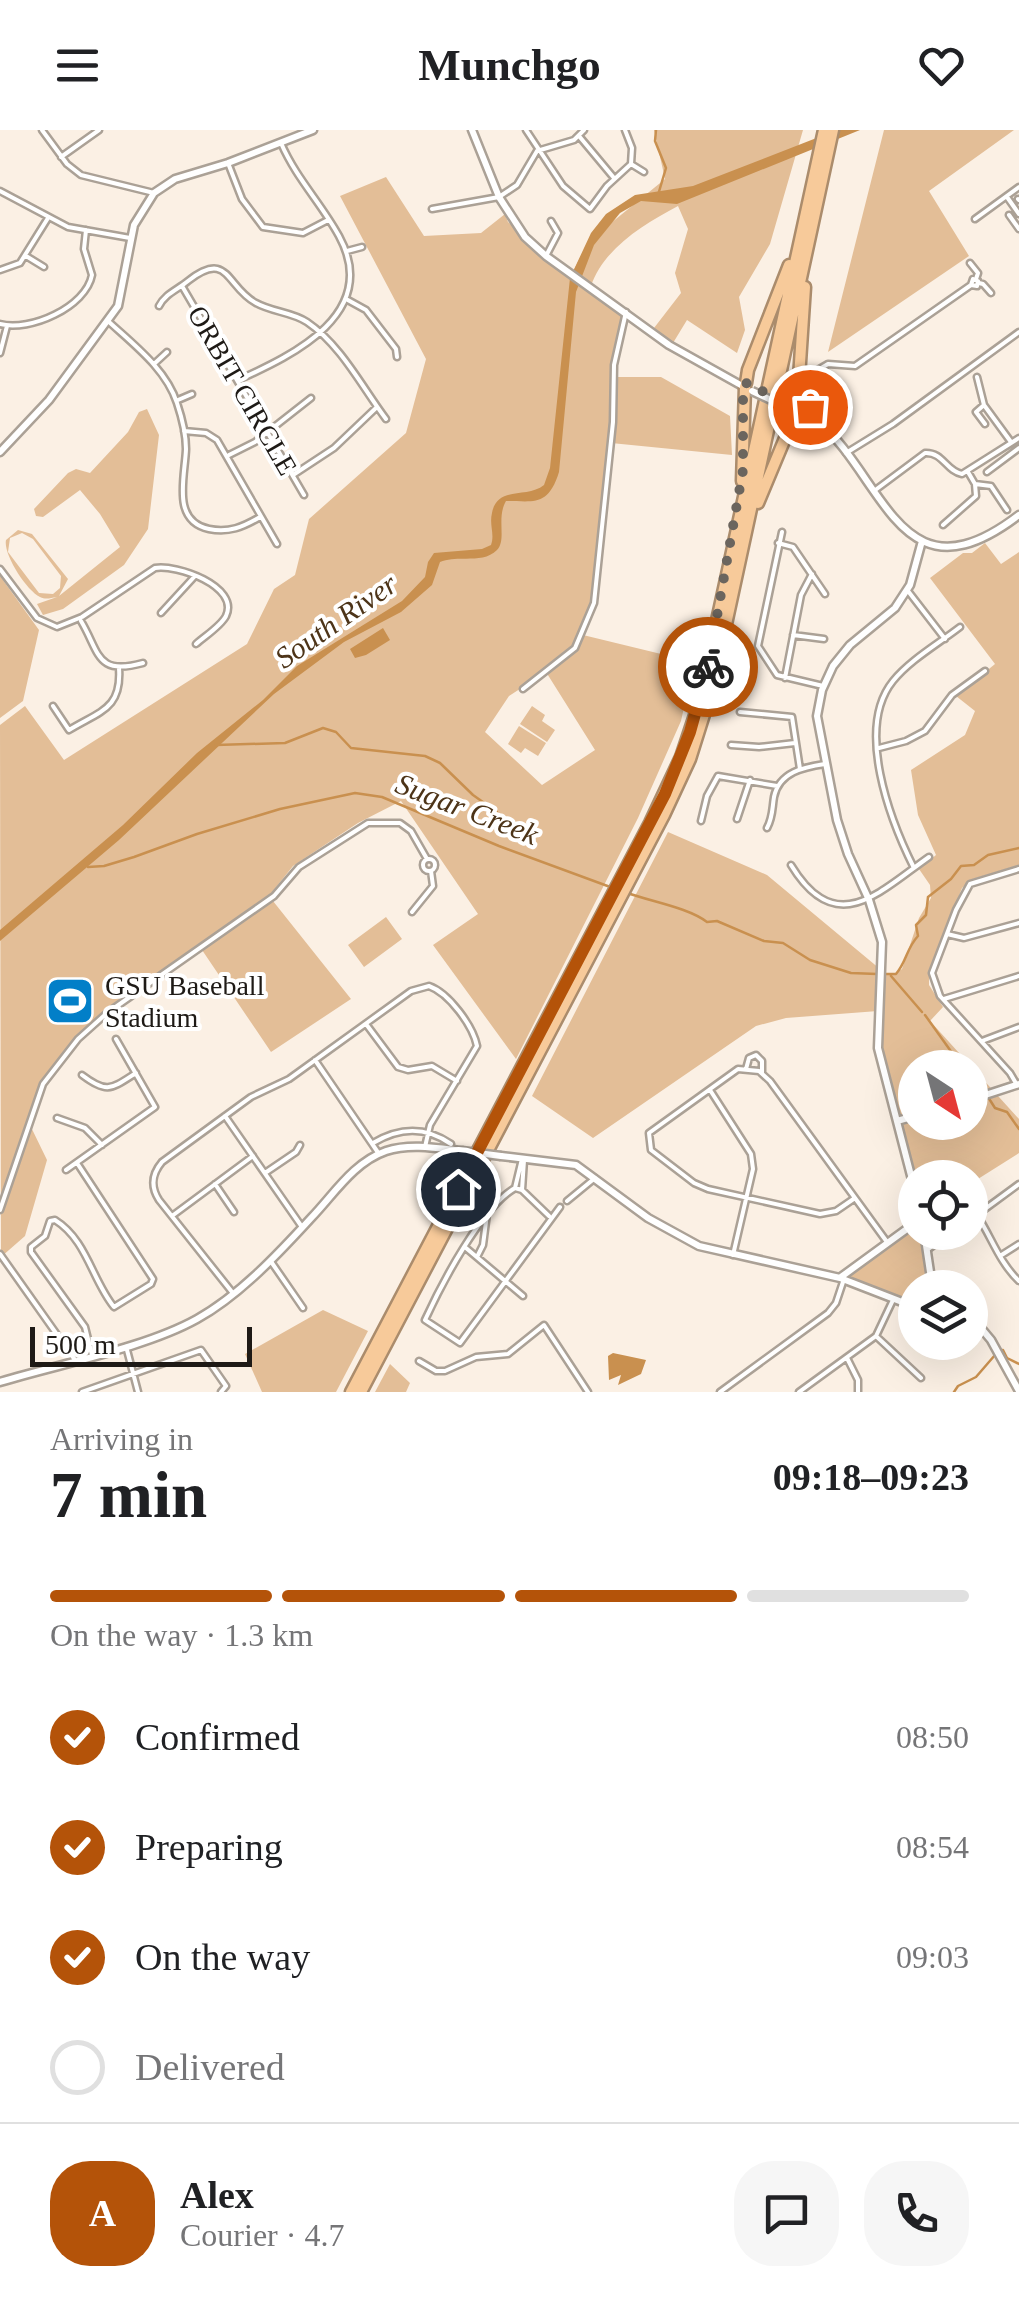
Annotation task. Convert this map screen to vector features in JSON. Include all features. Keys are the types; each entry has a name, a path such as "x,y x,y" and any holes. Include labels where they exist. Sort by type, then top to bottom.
{"highway":[{"path":"654,824 690,732 824,130"},
{"path":"361,1392 654,824 681,780 703,721 833,130"},
{"path":"741,556 767,474 796,412 804,295 829,148"},
{"path":"720,606 743,470 748,370 782,285 811,187"},
{"path":"733,377 748,370"},
{"path":"351,1392 603,922"}],"street":[{"path":"42,130 61,157 81,175 154,193"},
{"path":"61,157 100,130"},
{"path":"0,452 49,400 108,321 122,297 130,238 138,214 154,193 174,179 228,163 311,130"},
{"path":"472,130 499,197 525,237 670,345 821,426 846,453 898,526 922,542 967,544 993,535 1019,515"},
{"path":"526,130 569,193 590,209 614,178 631,164 632,148 624,130"},
{"path":"432,209 499,197 518,185 538,151 579,136 584,130"},
{"path":"579,136 614,178"},
{"path":"238,380 273,364 320,334 332,323 348,284 346,251 293,170 281,143"},
{"path":"228,163 242,200 263,227 303,233 328,220"},
{"path":"631,164 644,172"},
{"path":"975,219 1019,187"},
{"path":"0,190 48,218 130,238"},
{"path":"1006,196 1019,228"},
{"path":"1009,215 1017,217"},
{"path":"0,270 16,266 26,256 48,218"},
{"path":"546,256 558,233 551,221"},
{"path":"0,353 3,325 33,322 82,296 92,274 84,250 86,230"},
{"path":"346,251 362,247"},
{"path":"26,256 44,267"},
{"path":"796,412 810,407 809,376 834,364 855,366 977,281 978,274 970,264"},
{"path":"159,306 164,298 204,271 220,269 252,301 297,317 320,334 344,358 386,418"},
{"path":"977,281 991,293"},
{"name":"ORBIT CIRCLE","path":"182,286 304,495"},
{"path":"345,298 366,310 396,350 397,357"},
{"path":"523,689 575,648 594,602 613,422 614,365 626,312"},
{"path":"108,321 154,364 176,401 184,431 183,507 188,516 198,526 222,531 260,517"},
{"path":"846,453 1019,332"},
{"path":"154,364 167,352"},
{"path":"718,372 749,387"},
{"path":"977,378 984,406 1011,442"},
{"path":"176,401 192,394"},
{"path":"227,456 242,451 311,398"},
{"path":"984,406 976,412 985,424"},
{"path":"292,474 334,448 377,407"},
{"path":"184,431 212,436 276,544"},
{"path":"874,490 925,452 938,455 956,473 968,472 1019,438"},
{"path":"987,472 1019,448"},
{"path":"998,452 1004,460"},
{"path":"943,525 976,496 976,484 968,472"},
{"path":"976,484 991,486 1007,510"},
{"path":"782,532 758,646 776,675 823,686"},
{"path":"907,1160 878,1048 882,942 842,837 817,726 823,686 844,652 892,611 907,590 922,542"},
{"path":"778,543 793,548 825,594"},
{"path":"0,569 44,623 57,627 79,618 154,568 173,566 216,587 225,598 228,610 224,619 196,644"},
{"path":"785,678 805,583 812,574"},
{"path":"162,613 196,575"},
{"path":"907,590 945,638"},
{"path":"79,618 97,656 106,664 119,668 143,664"},
{"path":"914,868 894,827 878,748 878,711 888,688 902,672 960,627"},
{"path":"794,635 824,639"},
{"path":"53,706 69,730 116,700 119,668"},
{"path":"878,748 906,742 925,731 952,694 985,671"},
{"path":"740,712 792,717 800,769"},
{"path":"731,745 795,743"},
{"path":"767,828 777,786 786,776 825,764"},
{"path":"701,821 720,776 777,786"},
{"path":"737,819 750,780"},
{"path":"0,1210 43,1084 78,1039 107,1013 274,896 300,867 368,823 400,823 420,844 427,858 423,867 431,871 432,886 412,912"},
{"path":"791,865 802,882 842,907 869,900 928,857"},
{"path":"988,1094 1018,1084 944,999 935,987 932,973 970,884 1019,870"},
{"path":"946,934 964,938 1019,923"},
{"path":"944,999 1019,976"},
{"path":"233,1293 170,1217 156,1195 155,1172 162,1162 225,1116 315,1060 417,988 429,986 440,991 476,1041 476,1050 427,1131 425,1147"},
{"path":"366,1024 398,1068 432,1066 456,1081"},
{"path":"982,1041 1019,1028"},
{"path":"66,1170 155,1106 116,1040"},
{"path":"746,1068 749,1058 756,1056 762,1060 762,1073"},
{"path":"315,1060 379,1154"},
{"path":"855,1198 836,1212 820,1214 747,1200 694,1183 651,1150 649,1133 738,1069 762,1073 855,1198 887,1242"},
{"path":"82,1074 97,1086 108,1088 136,1073"},
{"path":"710,1090 752,1154 753,1169 734,1255"},
{"path":"225,1116 302,1228"},
{"path":"57,1118 86,1128 102,1145"},
{"path":"373,1143 397,1132 427,1131 451,1144"},
{"path":"264,1174 300,1145"},
{"path":"0,1382 181,1328 219,1306 302,1228 356,1169 379,1154 425,1147 569,1162 669,1232 700,1246 842,1279 898,1302"},
{"path":"170,1217 253,1156"},
{"path":"523,1159 515,1188 487,1214 425,1320 460,1343 560,1207"},
{"path":"522,1190 523,1159"},
{"path":"77,1164 153,1279 114,1307 69,1232 55,1220 49,1223 45,1236 31,1252 86,1330 92,1355"},
{"path":"517,1178 524,1179"},
{"path":"567,1201 594,1178"},
{"path":"215,1184 234,1212"},
{"path":"988,1207 1019,1184"},
{"path":"515,1188 551,1218"},
{"path":"476,1257 484,1244 487,1214"},
{"path":"988,1232 1003,1266 1019,1281"},
{"path":"720,1392 828,1313 836,1303 842,1279 898,1235"},
{"path":"1000,1256 1019,1244"},
{"path":"466,1248 523,1296"},
{"path":"927,1250 930,1270"},
{"path":"0,1254 75,1360"},
{"path":"269,1260 303,1308"},
{"path":"799,1392 876,1336 892,1300"},
{"path":"420,1361 445,1371 476,1357 508,1354 544,1324 588,1392"},
{"path":"876,1336 921,1378"},
{"path":"988,1336 1019,1391"},
{"path":"126,1345 138,1392"},
{"path":"81,1392 201,1350 231,1392"},
{"path":"847,1358 855,1370 858,1392"},
{"path":"221,1392 226,1386"}],"shaded area":[{"path":"654,130 803,130 770,244 739,297 745,330 737,353 687,320 673,343 654,328 681,293 675,273 688,229 678,206 615,249 591,286 624,310 610,377 661,377 730,416 732,455 611,443 599,577 583,635 694,662 681,721 638,818 516,1059 433,945 478,914 401,801 358,823 293,866 269,896 351,999 271,1052 200,947 115,1005 76,1038 43,1084 29,1123 47,1160 25,1236 1,1257 0,725 25,706 64,760 247,644 274,589 295,575 309,519 406,433 426,359 340,196 386,177 424,236 481,233 505,214 508,222 571,275 589,241 665,179","holes":["546,672 595,750 542,785 485,732 509,696"]},
{"name":"South River","path":"837,130 860,130 677,204 641,201 620,213 594,245 576,292 559,472 545,497 506,501 497,550 484,557 440,562 432,585 401,612 344,642 274,694 119,840 0,941 0,930 123,825 197,753 263,700 297,666 402,601 425,577 434,553 491,545 495,504 506,496 544,485 550,468 570,278 591,233 606,214 635,195 693,186"},
{"path":"884,130 1014,130 929,191 969,256 828,352"},
{"path":"147,409 159,435 148,529 124,565 63,609 43,615 37,604 57,597 42,598 28,587 8,554 6,540 18,530 32,534 68,579 59,596 120,547 80,490 43,517 36,516 34,509 68,473 76,469 90,473 128,432 139,412","holes":["22,533 33,539 61,576 60,588 53,594 39,593 8,552 10,538"]},
{"path":"985,543 1001,564 1019,552 1019,865 973,879 962,888 929,973 929,985 943,1007 930,1021 956,1050 898,1050 898,1126 877,1042 878,1011 786,1018 756,1026 593,1138 532,1096 668,832 767,875 886,974 902,969 919,918 931,898 930,885 919,869 936,855 918,815 911,770 965,735 975,711 956,696 995,664 930,578 963,553 972,553"},
{"path":"0,576 39,630 23,701 0,718"},
{"path":"383,628 390,640 355,658 350,649"},
{"path":"532,706 545,715 542,721 555,730 547,742 520,724"},
{"path":"519,726 546,743 538,756 525,748 521,753 508,744"},
{"path":"386,917 402,939 364,967 348,945"},
{"path":"988,1085 1019,1119 1019,1153 988,1173 988,1160 906,1160 902,1140 988,1140"},
{"path":"898,1239 898,1250 924,1250 929,1270 898,1270 898,1297 848,1276"},
{"path":"323,1310 368,1331 336,1392 262,1392 245,1354"},
{"path":"613,1353 646,1360 641,1374 618,1385 621,1375 609,1380 608,1356"},
{"path":"390,1364 410,1383 406,1392 375,1392"}],"waterway":[{"path":"656,130 655,141 666,168 658,195"},
{"path":"216,745 285,743 323,728 336,732 351,748 425,756 440,763 497,812"},
{"name":"Sugar Creek","path":"88,867 134,857 280,809 355,793 382,797 613,888"},
{"name":"Sugar Creek","path":"884,974 896,974 900,969 918,936 916,925 926,915 928,897 961,866 1019,848"},
{"name":"Sugar Creek","path":"625,892 707,922 717,921 764,941 783,943 810,960 851,973 877,974"},
{"path":"891,976 922,1012"},
{"path":"925,1015 950,1050"},
{"path":"988,1097 995,1108 1007,1112 1019,1129"},
{"path":"1000,1351 1019,1364"},
{"path":"954,1392 976,1377 995,1355"}],"way so far":[{"path":"708,667 743,470 746,383 806,413 810,407"}],"place":[{"name":"GSU Baseball Stadium","path":"70,1001"}],"route":[{"path":"458,1189 665,794 682,757 708,667"}]}
